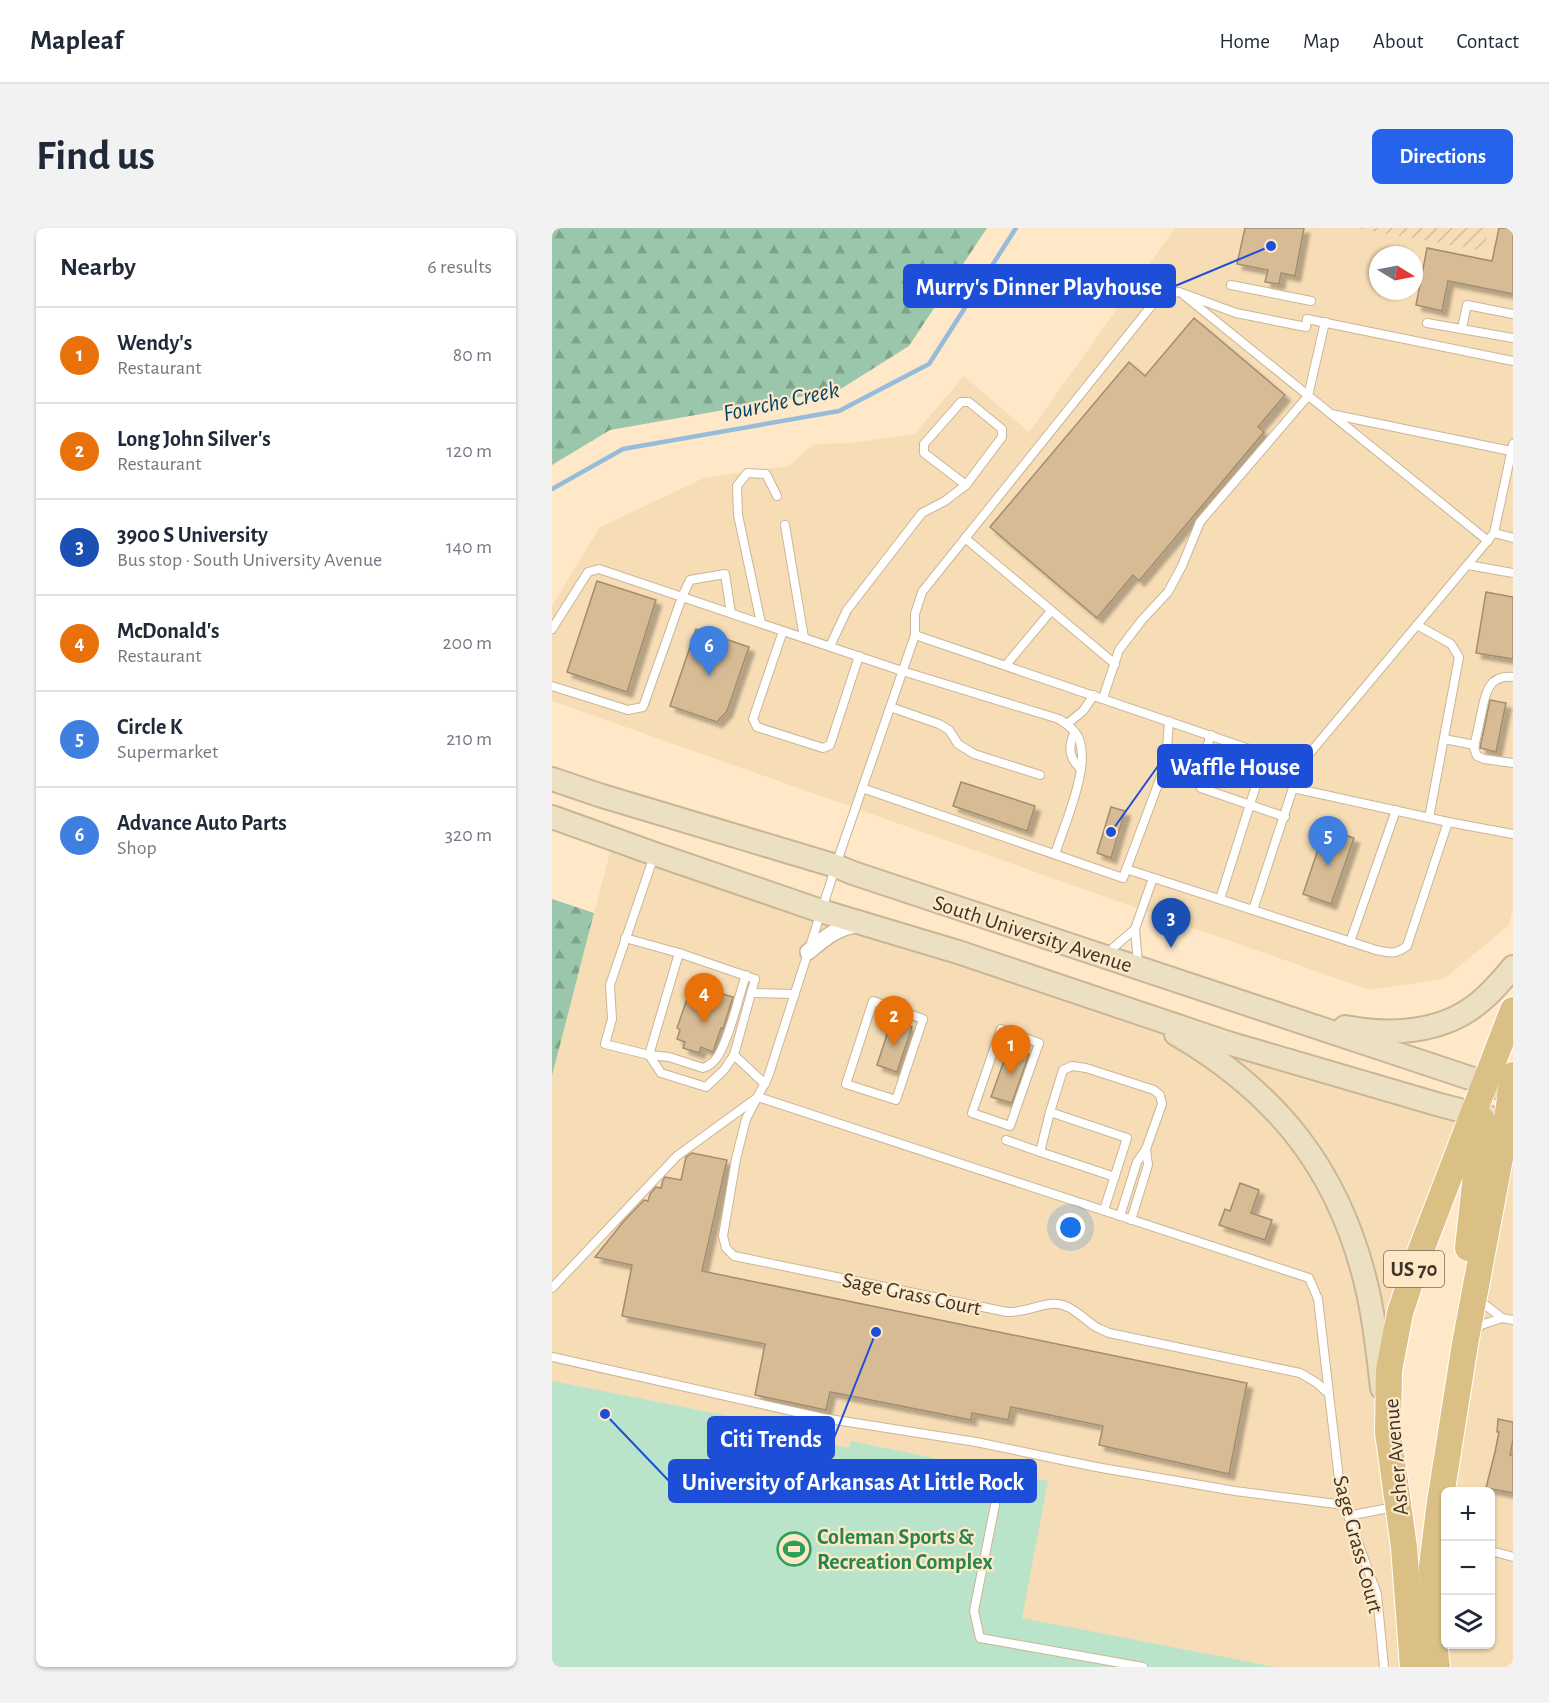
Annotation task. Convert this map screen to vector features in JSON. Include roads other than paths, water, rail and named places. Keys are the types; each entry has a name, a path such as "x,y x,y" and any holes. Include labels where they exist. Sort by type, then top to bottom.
{"main road":[{"name":"South University Avenue","path":"552,779 836,866 1485,1083 1512,1086"},
{"name":"South University Avenue","path":"552,817 821,911 957,952 1228,1043 1478,1115 1510,1122"},
{"path":"1290,1017 1354,1029 1397,1031 1439,1025 1465,1013 1480,1002 1513,967"},
{"path":"1110,1003 1175,1033 1198,1047 1256,1091 1294,1131 1323,1173 1345,1218 1361,1264 1375,1330 1388,1432"},
{"path":"1465,1344 1463,1294 1478,1115 1485,1083 1513,1010"},
{"name":"Asher Avenue","path":"1446,1487 1465,1344 1497,1175 1510,1122 1512,1086"},
{"name":"Asher Avenue","path":"1413,1667 1404,1547 1388,1432 1389,1370 1400,1313 1418,1258 1478,1115"},
{"path":"1497,1175 1513,1152"},
{"name":"Asher Avenue","path":"1437,1667 1433,1635 1436,1595 1432,1566 1441,1523"}],"street":[{"path":"808,952 826,937 844,927 860,923"}],"lane":[{"path":"1231,285 1311,301"},
{"path":"1179,292 1236,313 1306,327 1307,319 1325,322 1513,361"},
{"path":"1179,292 1488,541"},
{"name":"Sage Grass Court","path":"1179,292 1160,295 922,592 915,614 915,635 821,911 768,1077 746,1119 736,1159 723,1236 726,1248 734,1257 1007,1312 1018,1312 1052,1303 1064,1305 1109,1333 1300,1372 1317,1383 1329,1394 1341,1496 1377,1594 1384,1667"},
{"path":"1462,328 1467,305 1513,314"},
{"path":"1103,698 1119,650 1168,592 1182,566 1200,522 1308,396 1325,322"},
{"path":"1427,323 1513,338"},
{"path":"830,646 847,610 922,513 945,501 966,485 1002,437 1002,429 969,402 961,402 924,444 924,453 966,485"},
{"path":"1253,910 1285,817 1299,766 1494,533 1512,448 1330,414"},
{"path":"761,623 738,515 737,486 747,473 766,474 777,496"},
{"path":"785,525 804,638"},
{"path":"1494,533 1513,538"},
{"path":"965,538 1114,664"},
{"path":"1468,565 1513,573"},
{"path":"552,629 588,572 599,569 903,671 1059,719 1067,724 1080,740 1083,758 1079,780 1055,854"},
{"path":"552,686 628,710 643,707 690,580 725,574 731,613"},
{"path":"1006,665 1051,611"},
{"path":"1417,625 1451,644 1459,657 1429,818"},
{"path":"783,631 753,719 757,727 823,748 830,745 859,656"},
{"path":"915,635 1299,766"},
{"path":"1513,677 1491,683 1486,692 1475,744 1477,756 1513,763"},
{"path":"1067,724 1083,711 1094,695"},
{"path":"890,707 939,724 949,730 958,744 974,754 1040,775"},
{"path":"862,788 1123,878 1166,763 1169,721"},
{"path":"1211,735 1196,778 1201,788 1285,817"},
{"path":"1444,739 1475,744"},
{"path":"1220,899 1266,754"},
{"path":"1293,788 1513,834"},
{"path":"1350,942 1396,810"},
{"path":"1126,869 1350,942 1391,953 1407,946 1448,822"},
{"path":"655,854 610,985 612,1019 605,1044 704,1068 711,1065 718,1056 746,975"},
{"path":"1139,968 1135,929 1153,878"},
{"path":"1104,956 1135,929"},
{"path":"626,938 755,979 734,1055 724,1070 706,1087 661,1073 649,1055"},
{"path":"649,1055 679,953"},
{"path":"751,993 795,994"},
{"path":"873,1001 923,1019 896,1100 846,1084 873,1001"},
{"path":"1001,1029 1039,1043 1010,1126 972,1113 1001,1029"},
{"path":"734,1055 765,1084"},
{"path":"1040,1152 1063,1070 1072,1066 1154,1090 1160,1095 1161,1104 1146,1149 1137,1162 1120,1216"},
{"path":"552,1288 677,1156 758,1097 1309,1278 1318,1299 1329,1394"},
{"path":"1050,1113 1127,1138 1104,1210"},
{"path":"1006,1140 1115,1178"},
{"path":"1131,1220 1148,1165 1146,1149"},
{"path":"1474,1297 1502,1318 1513,1320"},
{"path":"1465,1344 1481,1325 1502,1318"},
{"path":"552,1357 824,1418 976,1442 1096,1467 1235,1491 1344,1505"},
{"path":"995,1505 974,1611 980,1638 1143,1667"},
{"path":"1348,1516 1398,1506"},
{"path":"1495,1553 1513,1557"}],"waterway":[{"name":"Fourche Creek","path":"552,489 623,449 839,411 929,364 1016,228"}],"place":[{"name":"Murry's Dinner Playhouse","path":"1271,246"},
{"name":"Advance Auto Parts","path":"709,676"},
{"name":"Waffle House","path":"1111,832"},
{"name":"Circle K","path":"1328,866"},
{"name":"3900 S University","path":"1171,948"},
{"name":"McDonald's","path":"704,1023"},
{"name":"Long John Silver's","path":"894,1046"},
{"name":"Wendy's","path":"1011,1075"},
{"name":"Citi Trends","path":"876,1332"},
{"name":"University of Arkansas At Little Rock","path":"605,1414"},
{"name":"Coleman Sports & Recreation Complex","path":"794,1549"}]}
